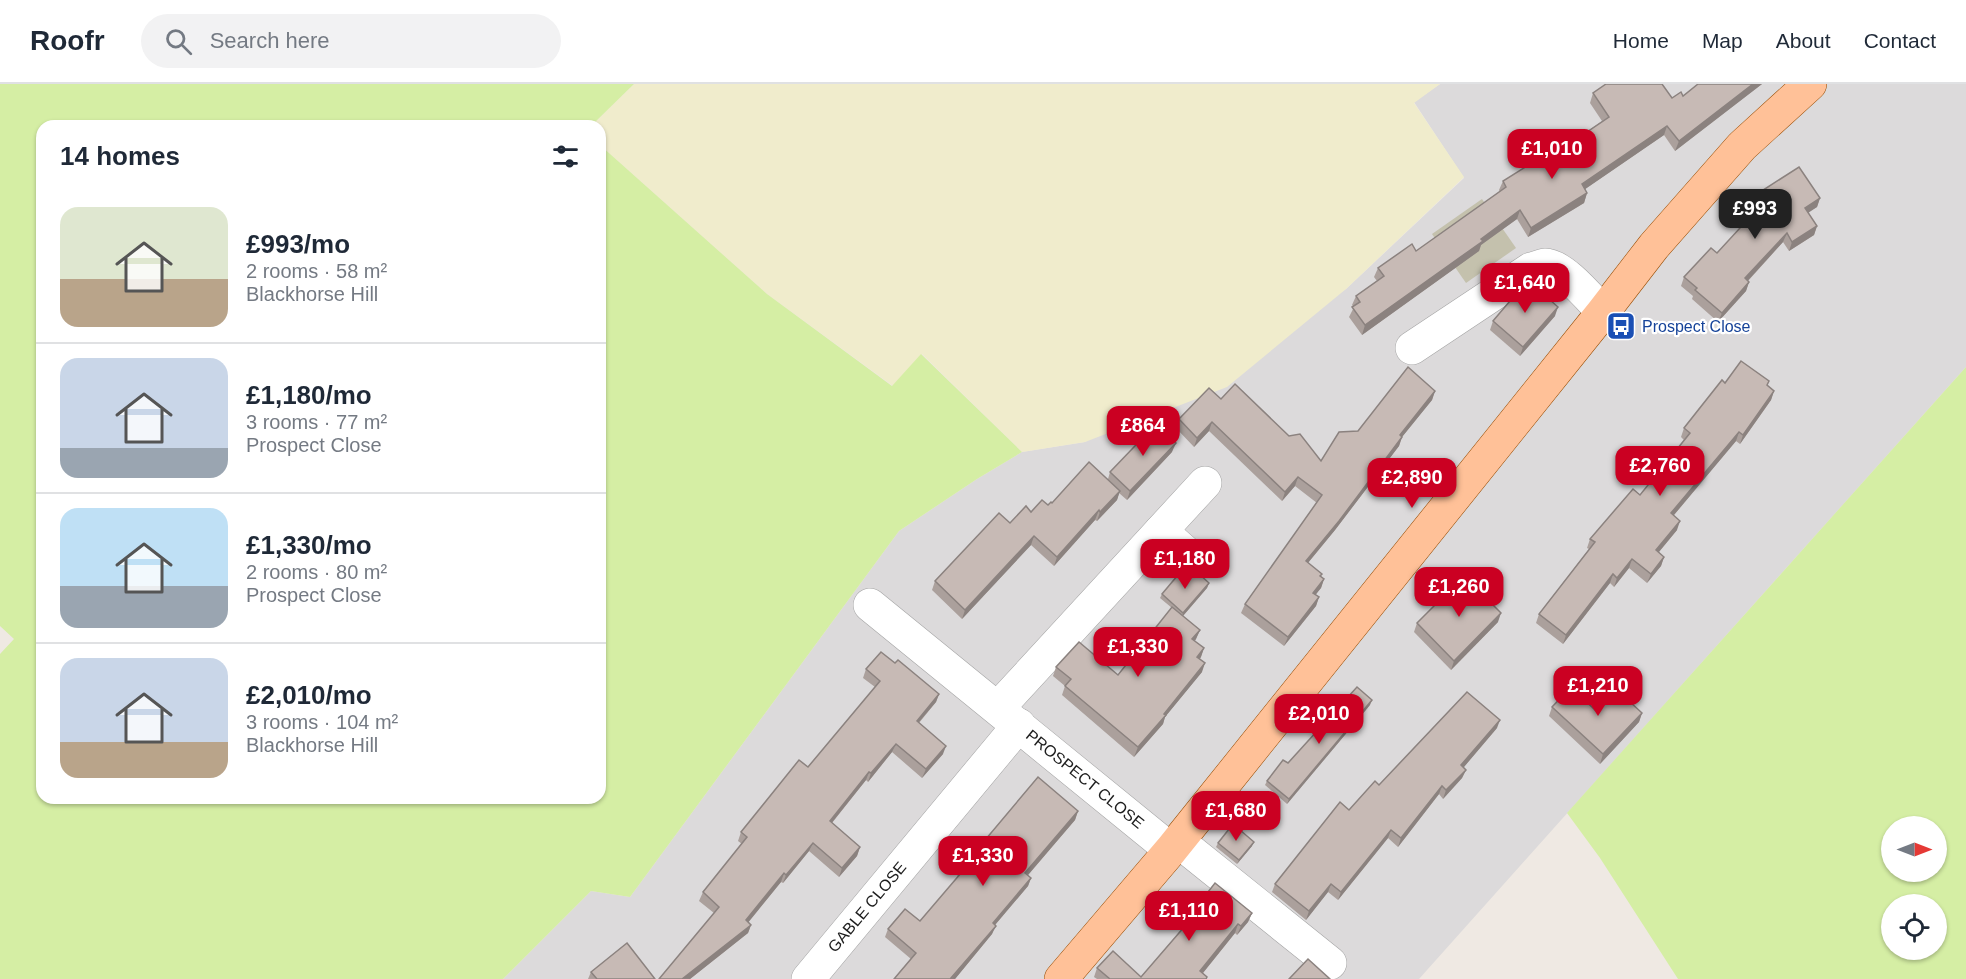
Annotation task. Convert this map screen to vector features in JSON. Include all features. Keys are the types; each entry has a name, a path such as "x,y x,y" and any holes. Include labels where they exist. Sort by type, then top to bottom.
{"main road":[{"path":"1061,979 1174,845 1654,246 1795,89"}],"street":[{"path":"1412,348 1531,269 1545,266 1556,268 1603,312"},
{"path":"1009,717 1161,531 1205,483"},
{"path":"1161,531 1194,560"},
{"name":"PROSPECT CLOSE","path":"870,605 1009,717 1330,963"},
{"name":"GABLE CLOSE","path":"808,979 1009,717"}],"shaded area":[{"path":"634,84 1440,84 1414,103 1464,177 1346,289 1227,387 1085,442 1022,452 922,354 893,386 767,294 606,150 606,120 597,120"},
{"path":"1440,84 1966,84 1966,367 1419,979 503,979 591,891 630,897 899,531 1022,452 1085,442 1346,289 1464,178 1414,102"},
{"path":"1482,199 1516,248 1466,283 1432,234"}],"green space":[{"path":"0,84 634,84 597,120 36,120 36,804 606,804 606,150 767,294 892,386 921,354 1022,452 899,531 630,897 591,891 503,979 0,979 0,654 14,639 0,626"},
{"path":"1966,367 1966,979 1678,979 1600,858 1567,813"}],"building":[{"path":"1606,84 1662,84 1672,98 1681,92 1683,96 1698,84 1753,84 1679,141 1667,126 1582,184 1587,193 1531,228 1520,210 1481,239 1483,241 1365,325 1352,307 1360,302 1356,296 1384,276 1378,268 1412,244 1416,251 1506,187 1503,181 1551,151 1553,155 1609,117 1593,93"},
{"path":"1799,167 1820,198 1805,208 1817,226 1792,242 1787,233 1745,278 1749,282 1722,313 1695,290 1697,288 1684,277 1711,248 1717,253 1763,203 1757,194"},
{"path":"1532,284 1558,307 1523,347 1493,321 1515,295"},
{"path":"1741,361 1769,381 1767,385 1774,391 1743,435 1739,432 1671,513 1680,521 1656,550 1664,557 1651,574 1632,559 1617,578 1613,574 1566,635 1539,614 1595,542 1590,539 1633,489 1640,495 1690,433 1684,428 1722,380 1725,383"},
{"path":"1408,367 1435,391 1400,435 1402,437 1339,521 1306,561 1322,574 1320,576 1324,579 1313,593 1319,597 1288,637 1245,604 1322,495 1298,477 1285,492 1212,422 1197,438 1179,419 1209,388 1221,399 1235,384 1289,436 1300,434 1321,461 1339,432 1358,431"},
{"path":"1156,424 1176,443 1130,491 1110,472"},
{"path":"1089,462 1120,491 1100,512 1099,510 1057,557 1034,536 965,610 935,581 999,513 1010,523 1026,506 1031,512 1042,500 1048,505 1052,503"},
{"path":"1183,569 1191,574 1198,573 1209,583 1183,613 1162,594"},
{"path":"1464,576 1501,613 1454,661 1417,623"},
{"path":"1172,607 1200,630 1192,639 1204,648 1197,657 1205,663 1164,714 1166,715 1138,747 1065,686 1071,679 1056,667 1079,642 1118,675"},
{"path":"881,652 895,663 898,660 939,694 917,721 946,746 926,769 896,744 871,773 869,772 830,821 860,847 842,868 813,843 786,875 784,873 746,920 751,925 682,979 659,979 719,907 703,892 747,837 741,832 799,760 808,767 880,681 866,669"},
{"path":"1357,687 1372,700 1289,799 1267,781 1283,760 1288,763"},
{"path":"1571,687 1596,711 1616,689 1642,713 1603,754 1552,707"},
{"path":"1467,692 1500,720 1461,765 1466,770 1446,790 1442,786 1401,838 1391,830 1341,892 1331,884 1309,911 1275,884 1340,802 1349,810 1375,781 1379,785"},
{"path":"1038,777 1078,811 1025,873 1031,878 993,923 996,926 952,979 894,979 916,953 888,929 905,909 920,921"},
{"path":"1233,824 1254,842 1239,860 1218,843"},
{"path":"1215,883 1252,913 1241,926 1238,924 1200,971 1207,977 1206,979 1110,979 1097,968 1113,951 1141,977 1204,904 1201,901"},
{"path":"627,943 655,979 597,979 591,972"},
{"path":"1308,959 1330,979 1289,979"}],"place":[{"name":"Prospect Close","path":"1621,326"}]}
